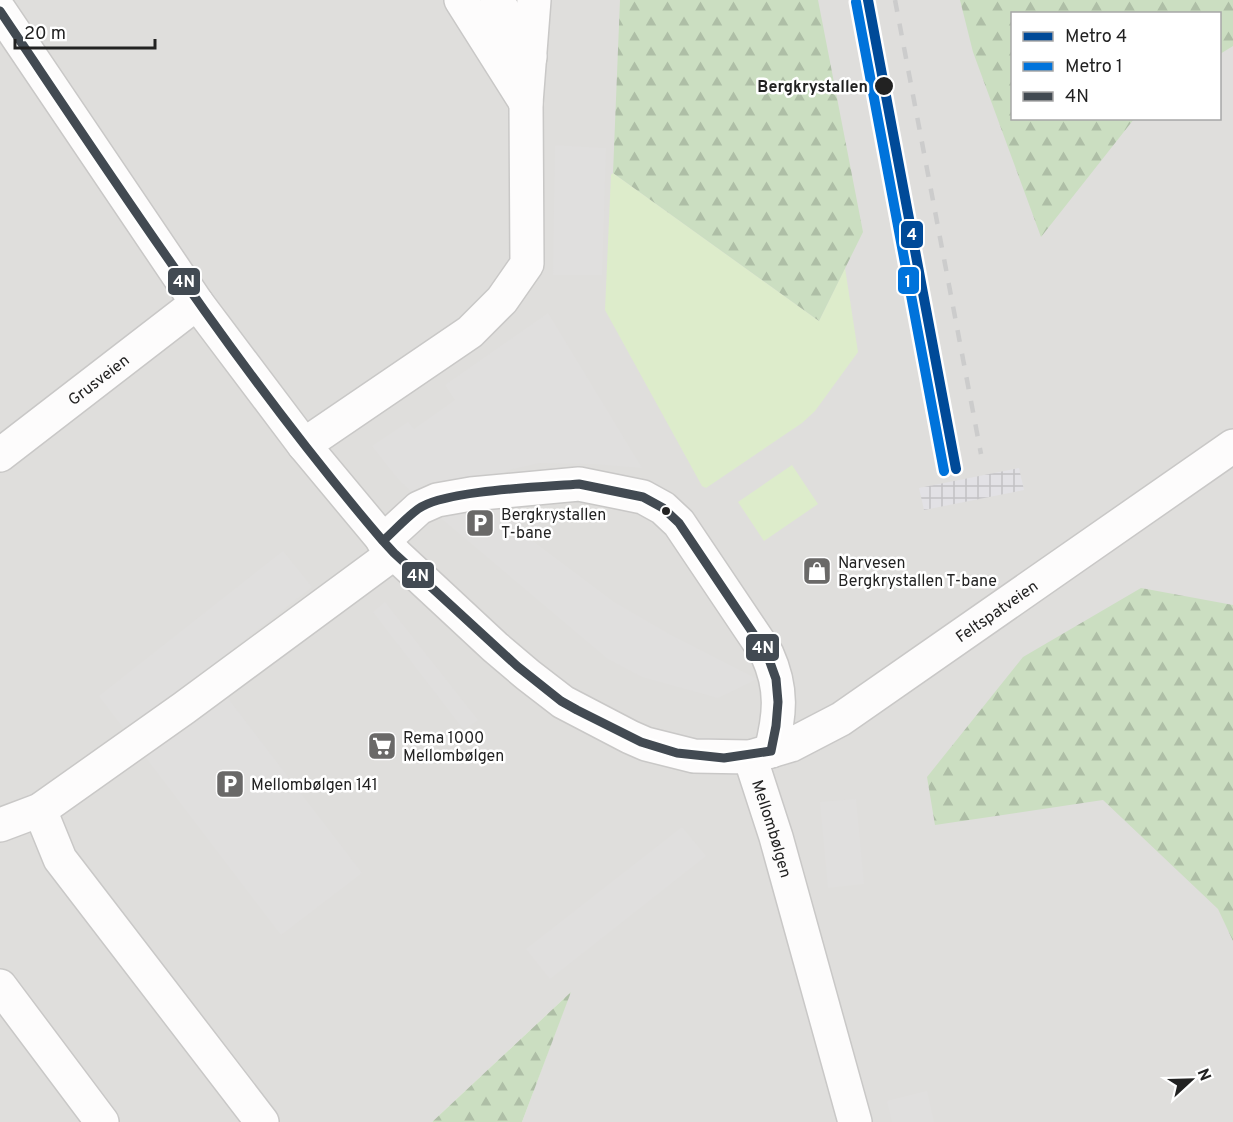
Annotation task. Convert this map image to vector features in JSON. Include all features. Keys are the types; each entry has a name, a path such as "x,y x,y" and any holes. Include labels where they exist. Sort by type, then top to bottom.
{"street":[{"path":"461,0 526,103"},
{"path":"497,0 530,57"},
{"path":"304,445 470,332 502,300 527,264 526,103 534,0"},
{"name":"Mellombølgen","path":"0,11 197,303 304,445 388,547 495,647 563,702 646,744 694,756 761,754 776,837 855,1122"},
{"name":"Grusveien","path":"0,455 197,303"},
{"name":"Feltspatveien","path":"761,754 791,745 841,719 1233,446"},
{"path":"1204,467 1233,480"},
{"path":"0,825 40,810 184,708 388,547 427,495 437,500 471,494 579,484 643,497 663,508 679,524 767,654 774,670 780,711 761,754"},
{"path":"40,810 60,859 262,1122"},
{"path":"0,986 102,1122"}],"shaded area":[{"name":"Bergkrystallen","path":"0,0 1233,0 1233,1122 522,1122 570,993 432,1122 0,1122"},
{"path":"555,145 606,148 602,275 553,275"},
{"name":"Bergkrystallen T-bane","path":"548,313 642,468 539,463 509,470 479,490 534,542 614,602 671,635 757,679 718,698 642,677 608,659 423,503 397,478 372,446 408,422 414,429 455,400 445,385"},
{"path":"1019,468 1024,490 924,510 919,488"},
{"name":"Mellombølgen 141","path":"283,551 312,587 206,670 362,873 281,935 99,696"},
{"path":"385,602 478,720 464,730 373,612"},
{"path":"856,799 864,884 828,888 820,802"},
{"path":"682,827 706,856 550,979 526,949"},
{"path":"927,1091 934,1122 892,1122 887,1101"}],"green space":[{"path":"620,0 818,0 863,232 819,321 613,173"},
{"path":"960,0 1233,0 1233,46 1221,53 1221,12 1011,12 1011,120 1133,120 1041,237 973,52"},
{"path":"613,173 819,321 845,268 858,352 815,411 802,423 706,488 702,486 605,310 611,175"},
{"path":"792,465 818,504 764,541 738,502"},
{"path":"1141,588 1233,605 1233,941 1218,909 1103,800 935,825 927,777 1023,657"},
{"path":"571,992 522,1122 432,1122"}],"railway":[{"path":"895,0 981,454"}],"metro line":[{"name":"4","path":"868,0 956,469"},
{"name":"1","path":"856,2 944,471"}],"transit line":[{"name":"4N","path":"0,11 184,282 280,414 383,541"},
{"name":"4N","path":"579,484 643,497 663,508 679,523 767,654 776,679 778,702 771,751 724,758 677,753 641,742 577,710 561,701 517,666 383,541 418,509 431,503 495,490 579,484"}],"place":[{"name":"Bergkrystallen","path":"884,86"},
{"name":"Bergkrystallen T-bane","path":"480,523"},
{"name":"Narvesen Bergkrystallen T-bane","path":"817,571"},
{"name":"Rema 1000 Mellombølgen","path":"382,746"},
{"name":"Mellombølgen 141","path":"230,784"}]}
